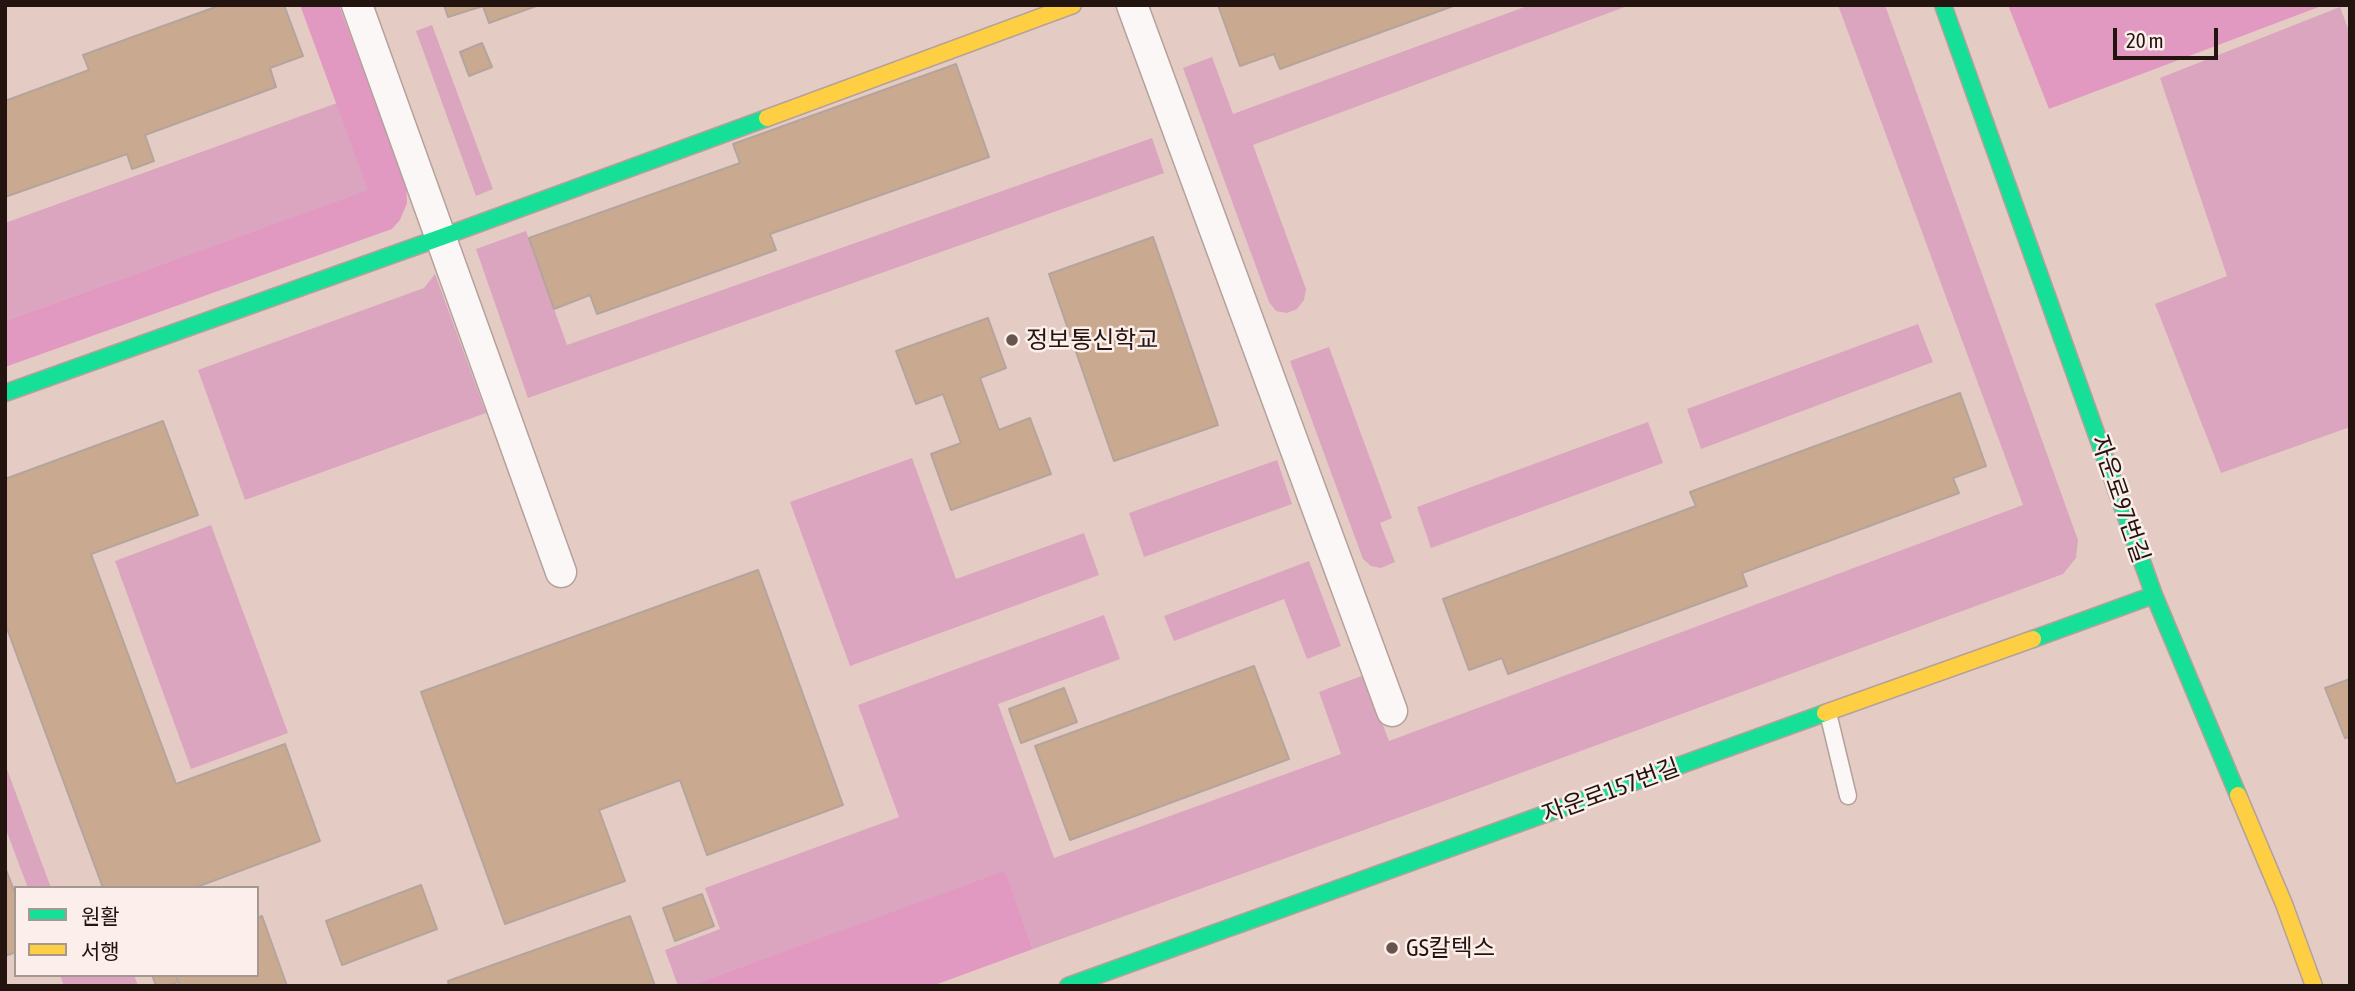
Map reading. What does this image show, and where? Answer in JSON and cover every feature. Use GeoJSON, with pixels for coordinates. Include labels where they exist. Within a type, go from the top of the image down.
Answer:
{"type":"FeatureCollection","features":[{"type":"Feature","properties":{"kind":"street"},"geometry":{"type":"LineString","coordinates":[[357,5],[561,572]]}},
{"type":"Feature","properties":{"kind":"street"},"geometry":{"type":"LineString","coordinates":[[5,393],[442,237],[1073,5]]}},
{"type":"Feature","properties":{"kind":"street"},"geometry":{"type":"LineString","coordinates":[[1132,5],[1392,711]]}},
{"type":"Feature","properties":{"kind":"street","name":"자운로97번길"},"geometry":{"type":"LineString","coordinates":[[1943,5],[2154,595],[2284,904],[2314,986]]}},
{"type":"Feature","properties":{"kind":"street","name":"자운로157번길"},"geometry":{"type":"LineString","coordinates":[[1068,986],[2154,595]]}},
{"type":"Feature","properties":{"kind":"lane"},"geometry":{"type":"LineString","coordinates":[[1828,713],[1848,796]]}},
{"type":"Feature","properties":{"kind":"shaded area"},"geometry":{"type":"Polygon","coordinates":[[[300,5],[339,5],[406,184],[407,203],[400,220],[392,229],[5,367],[5,321],[368,190],[300,5]]]}},
{"type":"Feature","properties":{"kind":"shaded area"},"geometry":{"type":"Polygon","coordinates":[[[1530,5],[1630,5],[1253,145],[1306,289],[1304,300],[1297,309],[1287,313],[1276,311],[1269,302],[1183,68],[1212,57],[1233,114],[1530,5]]]}},
{"type":"Feature","properties":{"kind":"shaded area"},"geometry":{"type":"Polygon","coordinates":[[[1838,5],[1885,5],[2078,540],[2076,558],[2063,574],[1033,949],[1005,872],[689,986],[678,986],[665,950],[720,929],[705,888],[899,817],[858,705],[1104,615],[1120,659],[998,704],[1054,858],[1341,754],[1319,692],[1364,675],[1389,741],[2023,505],[1838,5]]]}},
{"type":"Feature","properties":{"kind":"shaded area"},"geometry":{"type":"Polygon","coordinates":[[[2008,5],[2324,5],[2049,109],[2008,5]]]}},
{"type":"Feature","properties":{"kind":"shaded area"},"geometry":{"type":"Polygon","coordinates":[[[2340,7],[2350,34],[2350,427],[2221,473],[2155,304],[2227,276],[2160,78],[2340,7]]]}},
{"type":"Feature","properties":{"kind":"shaded area"},"geometry":{"type":"Polygon","coordinates":[[[432,25],[493,189],[476,196],[416,31],[432,25]]]}},
{"type":"Feature","properties":{"kind":"shaded area"},"geometry":{"type":"Polygon","coordinates":[[[337,103],[369,190],[5,321],[5,223],[337,103]]]}},
{"type":"Feature","properties":{"kind":"shaded area"},"geometry":{"type":"Polygon","coordinates":[[[1152,138],[1164,173],[528,398],[476,249],[526,231],[567,345],[1152,138]]]}},
{"type":"Feature","properties":{"kind":"shaded area"},"geometry":{"type":"Polygon","coordinates":[[[435,274],[486,413],[245,500],[198,370],[424,288],[435,274]]]}},
{"type":"Feature","properties":{"kind":"shaded area"},"geometry":{"type":"Polygon","coordinates":[[[1918,324],[1933,362],[1701,449],[1687,409],[1918,324]]]}},
{"type":"Feature","properties":{"kind":"shaded area"},"geometry":{"type":"Polygon","coordinates":[[[1329,347],[1392,518],[1380,523],[1395,562],[1381,568],[1371,566],[1363,559],[1290,361],[1329,347]]]}},
{"type":"Feature","properties":{"kind":"shaded area"},"geometry":{"type":"Polygon","coordinates":[[[1648,422],[1663,463],[1431,548],[1417,507],[1648,422]]]}},
{"type":"Feature","properties":{"kind":"shaded area"},"geometry":{"type":"Polygon","coordinates":[[[912,458],[956,579],[1084,533],[1099,575],[850,666],[790,502],[912,458]]]}},
{"type":"Feature","properties":{"kind":"shaded area"},"geometry":{"type":"Polygon","coordinates":[[[1277,460],[1292,504],[1144,557],[1129,513],[1277,460]]]}},
{"type":"Feature","properties":{"kind":"shaded area"},"geometry":{"type":"Polygon","coordinates":[[[211,525],[288,733],[191,769],[115,561],[211,525]]]}},
{"type":"Feature","properties":{"kind":"shaded area"},"geometry":{"type":"Polygon","coordinates":[[[1309,561],[1341,646],[1307,659],[1284,599],[1174,641],[1164,616],[1309,561]]]}},
{"type":"Feature","properties":{"kind":"shaded area"},"geometry":{"type":"Polygon","coordinates":[[[5,764],[50,886],[27,886],[5,827],[5,764]]]}},
{"type":"Feature","properties":{"kind":"shaded area"},"geometry":{"type":"Polygon","coordinates":[[[1005,871],[1033,949],[932,986],[689,986],[1005,871]]]}},
{"type":"Feature","properties":{"kind":"shaded area"},"geometry":{"type":"Polygon","coordinates":[[[61,977],[135,977],[138,986],[64,986],[61,977]]]}},
{"type":"Feature","properties":{"kind":"building"},"geometry":{"type":"Polygon","coordinates":[[[221,5],[284,5],[303,56],[270,68],[276,87],[145,135],[154,161],[132,169],[127,154],[5,197],[5,101],[89,70],[83,55],[221,5]]]}},
{"type":"Feature","properties":{"kind":"building"},"geometry":{"type":"Polygon","coordinates":[[[444,5],[539,5],[489,23],[483,6],[448,17],[444,5]]]}},
{"type":"Feature","properties":{"kind":"building"},"geometry":{"type":"Polygon","coordinates":[[[1218,5],[1456,5],[1280,69],[1274,54],[1240,66],[1218,5]]]}},
{"type":"Feature","properties":{"kind":"building"},"geometry":{"type":"Polygon","coordinates":[[[482,43],[492,67],[469,76],[460,52],[482,43]]]}},
{"type":"Feature","properties":{"kind":"building"},"geometry":{"type":"Polygon","coordinates":[[[956,64],[989,157],[770,234],[776,250],[597,314],[590,295],[554,309],[529,238],[740,163],[733,144],[956,64]]]}},
{"type":"Feature","properties":{"kind":"building"},"geometry":{"type":"Polygon","coordinates":[[[1153,237],[1218,425],[1114,461],[1049,274],[1153,237]]]}},
{"type":"Feature","properties":{"kind":"building"},"geometry":{"type":"Polygon","coordinates":[[[988,318],[1006,368],[980,378],[999,430],[1030,418],[1051,474],[951,510],[931,454],[961,443],[943,394],[916,404],[896,351],[988,318]]]}},
{"type":"Feature","properties":{"kind":"building"},"geometry":{"type":"Polygon","coordinates":[[[1960,393],[1986,466],[1953,478],[1959,493],[1742,573],[1747,586],[1508,674],[1502,658],[1469,670],[1443,599],[1696,506],[1690,492],[1960,393]]]}},
{"type":"Feature","properties":{"kind":"building"},"geometry":{"type":"Polygon","coordinates":[[[163,421],[198,515],[91,554],[176,784],[285,744],[320,841],[199,886],[102,886],[5,623],[5,479],[163,421]]]}},
{"type":"Feature","properties":{"kind":"building"},"geometry":{"type":"Polygon","coordinates":[[[758,570],[843,805],[707,855],[680,780],[599,810],[625,881],[505,924],[421,692],[758,570]]]}},
{"type":"Feature","properties":{"kind":"building"},"geometry":{"type":"Polygon","coordinates":[[[1254,666],[1289,759],[1070,840],[1035,746],[1254,666]]]}},
{"type":"Feature","properties":{"kind":"building"},"geometry":{"type":"Polygon","coordinates":[[[2350,679],[2350,737],[2345,738],[2325,688],[2350,679]]]}},
{"type":"Feature","properties":{"kind":"building"},"geometry":{"type":"Polygon","coordinates":[[[1064,688],[1077,722],[1021,743],[1009,709],[1064,688]]]}},
{"type":"Feature","properties":{"kind":"building"},"geometry":{"type":"Polygon","coordinates":[[[5,867],[14,891],[14,953],[5,956],[5,867]]]}},
{"type":"Feature","properties":{"kind":"building"},"geometry":{"type":"Polygon","coordinates":[[[421,885],[437,929],[342,965],[326,921],[421,885]]]}},
{"type":"Feature","properties":{"kind":"building"},"geometry":{"type":"Polygon","coordinates":[[[702,894],[714,926],[675,941],[663,908],[702,894]]]}},
{"type":"Feature","properties":{"kind":"building"},"geometry":{"type":"Polygon","coordinates":[[[262,916],[287,986],[180,986],[177,977],[259,977],[259,917],[262,916]]]}},
{"type":"Feature","properties":{"kind":"building"},"geometry":{"type":"Polygon","coordinates":[[[630,916],[655,986],[449,986],[448,981],[630,916]]]}},
{"type":"Feature","properties":{"kind":"building"},"geometry":{"type":"Polygon","coordinates":[[[153,977],[177,977],[178,982],[168,986],[156,986],[153,977]]]}},
{"type":"Feature","properties":{"kind":"traffic: fast"},"geometry":{"type":"LineString","coordinates":[[1943,5],[2154,595],[2238,795]]}},
{"type":"Feature","properties":{"kind":"traffic: fast"},"geometry":{"type":"LineString","coordinates":[[5,393],[767,118]]}},
{"type":"Feature","properties":{"kind":"traffic: fast"},"geometry":{"type":"LineString","coordinates":[[2033,639],[2154,595]]}},
{"type":"Feature","properties":{"kind":"traffic: fast"},"geometry":{"type":"LineString","coordinates":[[1068,986],[1825,713]]}},
{"type":"Feature","properties":{"kind":"traffic: slow"},"geometry":{"type":"LineString","coordinates":[[767,118],[1073,5]]}},
{"type":"Feature","properties":{"kind":"traffic: slow"},"geometry":{"type":"LineString","coordinates":[[1825,713],[2033,639]]}},
{"type":"Feature","properties":{"kind":"traffic: slow"},"geometry":{"type":"LineString","coordinates":[[2238,795],[2284,904],[2314,986]]}},
{"type":"Feature","properties":{"kind":"place","name":"정보통신학교"},"geometry":{"type":"Point","coordinates":[1012,340]}},
{"type":"Feature","properties":{"kind":"place","name":"GS칼텍스"},"geometry":{"type":"Point","coordinates":[1392,948]}}]}
